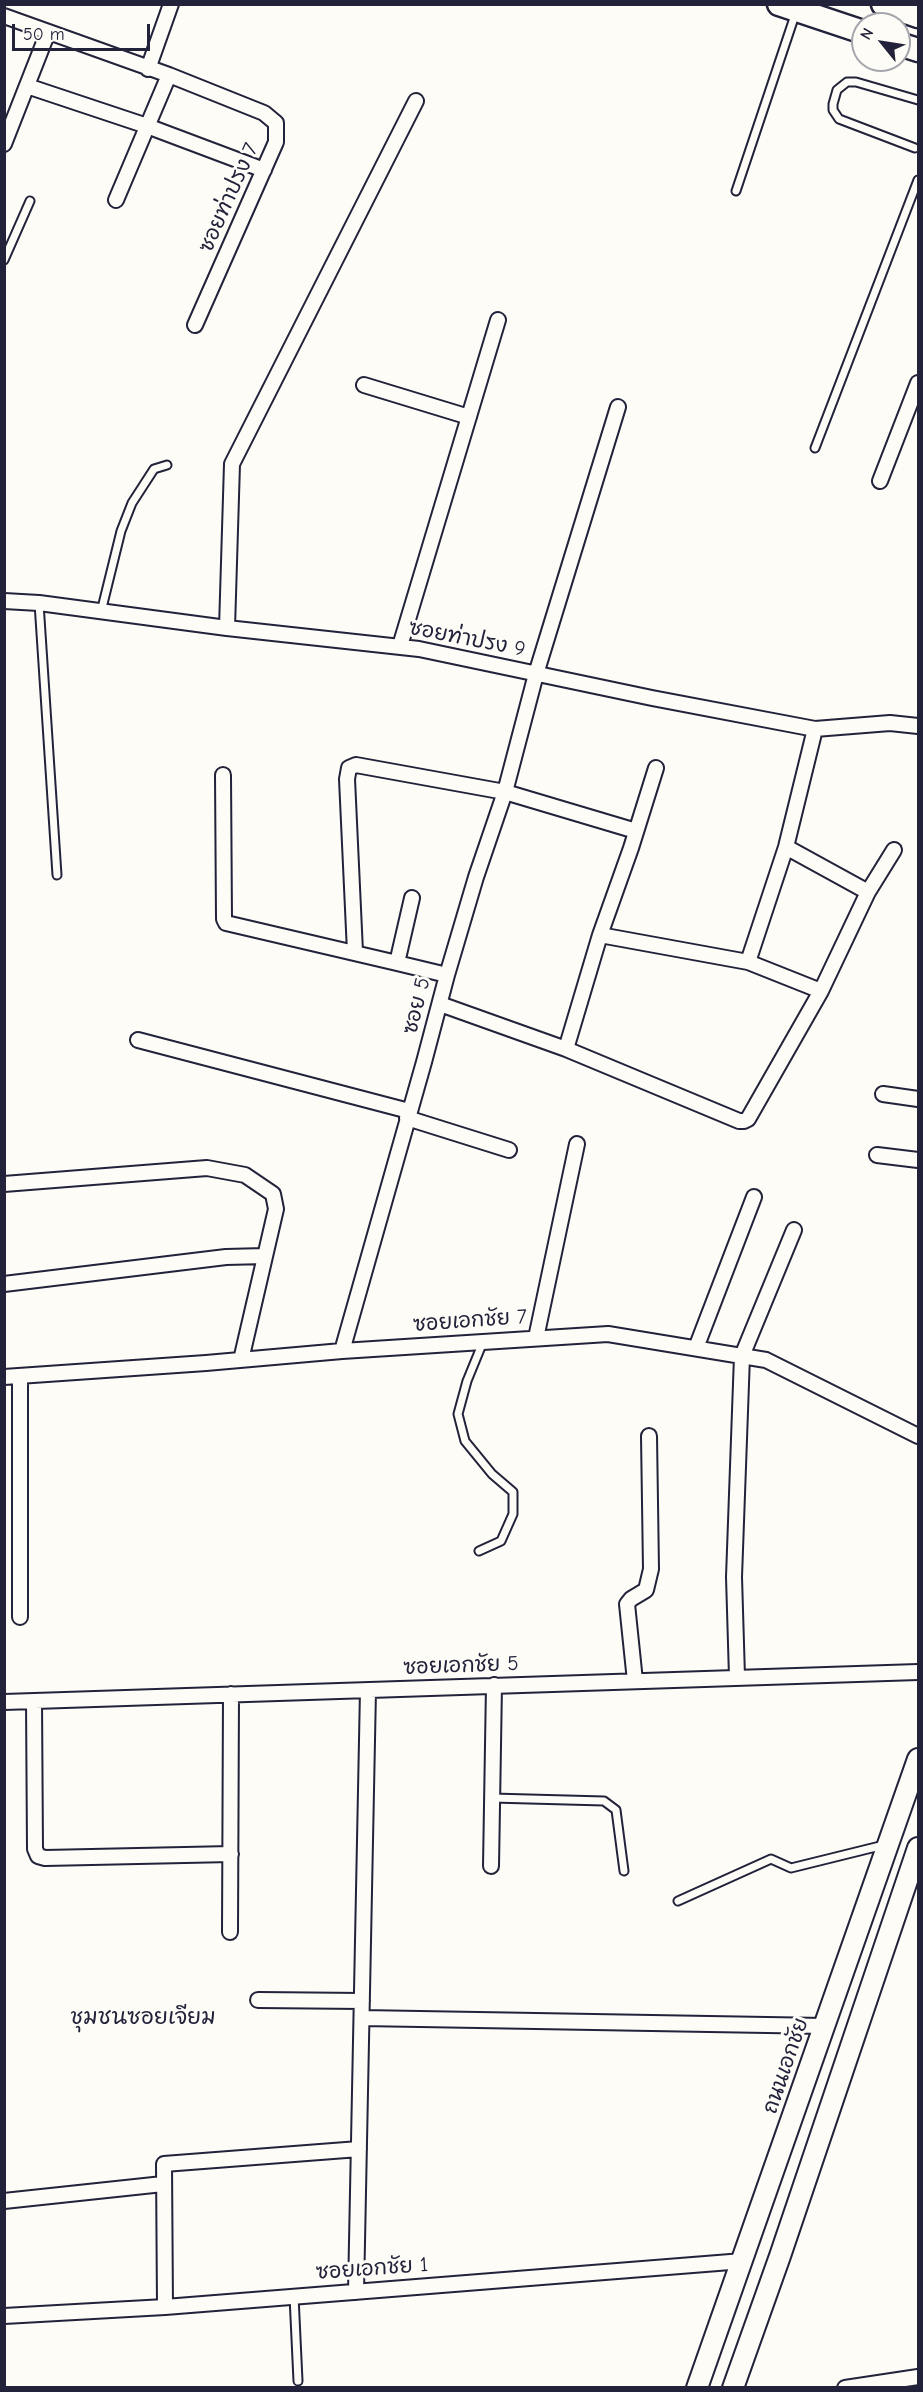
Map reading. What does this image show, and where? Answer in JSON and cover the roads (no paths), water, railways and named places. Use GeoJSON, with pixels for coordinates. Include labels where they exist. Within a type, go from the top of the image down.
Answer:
{"type":"FeatureCollection","features":[{"type":"Feature","properties":{"kind":"main road"},"geometry":{"type":"LineString","coordinates":[[884,4],[918,16]]}},
{"type":"Feature","properties":{"kind":"main road"},"geometry":{"type":"LineString","coordinates":[[788,7],[851,28]]}},
{"type":"Feature","properties":{"kind":"main road","name":"ถนนเอกชัย"},"geometry":{"type":"LineString","coordinates":[[698,2388],[918,1759]]}},
{"type":"Feature","properties":{"kind":"main road"},"geometry":{"type":"LineString","coordinates":[[733,2388],[918,1848]]}},
{"type":"Feature","properties":{"kind":"main road"},"geometry":{"type":"LineString","coordinates":[[825,2026],[856,2034]]}},
{"type":"Feature","properties":{"kind":"street"},"geometry":{"type":"LineString","coordinates":[[148,69],[171,4]]}},
{"type":"Feature","properties":{"kind":"street","name":"ซอยท่าปรง 7"},"geometry":{"type":"LineString","coordinates":[[4,16],[169,75],[264,113],[276,123],[276,141],[195,325]]}},
{"type":"Feature","properties":{"kind":"street"},"geometry":{"type":"LineString","coordinates":[[4,144],[48,32]]}},
{"type":"Feature","properties":{"kind":"street"},"geometry":{"type":"LineString","coordinates":[[116,200],[169,75]]}},
{"type":"Feature","properties":{"kind":"street"},"geometry":{"type":"LineString","coordinates":[[27,86],[147,126],[264,170]]}},
{"type":"Feature","properties":{"kind":"street"},"geometry":{"type":"LineString","coordinates":[[227,628],[232,464],[417,100]]}},
{"type":"Feature","properties":{"kind":"street"},"geometry":{"type":"LineString","coordinates":[[400,646],[498,320]]}},
{"type":"Feature","properties":{"kind":"street"},"geometry":{"type":"LineString","coordinates":[[880,481],[918,383]]}},
{"type":"Feature","properties":{"kind":"street"},"geometry":{"type":"LineString","coordinates":[[364,384],[469,417]]}},
{"type":"Feature","properties":{"kind":"street","name":"ซอย 5"},"geometry":{"type":"LineString","coordinates":[[342,1351],[447,975],[476,877],[505,792],[536,674],[618,407]]}},
{"type":"Feature","properties":{"kind":"street","name":"ซอยท่าปรง 9"},"geometry":{"type":"LineString","coordinates":[[4,601],[39,603],[227,628],[400,646],[815,729],[890,723],[918,726]]}},
{"type":"Feature","properties":{"kind":"street"},"geometry":{"type":"LineString","coordinates":[[748,962],[786,847],[815,729]]}},
{"type":"Feature","properties":{"kind":"street"},"geometry":{"type":"LineString","coordinates":[[355,952],[347,778],[349,768],[356,765],[505,792],[636,831]]}},
{"type":"Feature","properties":{"kind":"street"},"geometry":{"type":"LineString","coordinates":[[566,1050],[600,935],[656,768]]}},
{"type":"Feature","properties":{"kind":"street"},"geometry":{"type":"LineString","coordinates":[[223,775],[224,920],[226,923],[447,975]]}},
{"type":"Feature","properties":{"kind":"street"},"geometry":{"type":"LineString","coordinates":[[786,847],[868,892]]}},
{"type":"Feature","properties":{"kind":"street"},"geometry":{"type":"LineString","coordinates":[[440,1004],[566,1050],[729,1117],[744,1121],[748,1119],[821,991],[868,892],[894,850]]}},
{"type":"Feature","properties":{"kind":"street"},"geometry":{"type":"LineString","coordinates":[[397,963],[412,898]]}},
{"type":"Feature","properties":{"kind":"street"},"geometry":{"type":"LineString","coordinates":[[600,935],[748,962],[821,991]]}},
{"type":"Feature","properties":{"kind":"street"},"geometry":{"type":"LineString","coordinates":[[138,1040],[408,1114],[509,1150]]}},
{"type":"Feature","properties":{"kind":"street"},"geometry":{"type":"LineString","coordinates":[[883,1094],[918,1098]]}},
{"type":"Feature","properties":{"kind":"street"},"geometry":{"type":"LineString","coordinates":[[536,1338],[578,1144]]}},
{"type":"Feature","properties":{"kind":"street"},"geometry":{"type":"LineString","coordinates":[[877,1155],[918,1160]]}},
{"type":"Feature","properties":{"kind":"street"},"geometry":{"type":"LineString","coordinates":[[4,1184],[207,1168],[245,1175],[273,1194],[276,1209],[241,1360]]}},
{"type":"Feature","properties":{"kind":"street"},"geometry":{"type":"LineString","coordinates":[[696,1348],[754,1197]]}},
{"type":"Feature","properties":{"kind":"street"},"geometry":{"type":"LineString","coordinates":[[737,1677],[734,1577],[742,1356],[794,1230]]}},
{"type":"Feature","properties":{"kind":"street"},"geometry":{"type":"LineString","coordinates":[[4,1284],[226,1257],[266,1256]]}},
{"type":"Feature","properties":{"kind":"street","name":"ซอยเอกชัย 7"},"geometry":{"type":"LineString","coordinates":[[4,1377],[342,1351],[608,1334],[766,1360],[918,1436]]}},
{"type":"Feature","properties":{"kind":"street"},"geometry":{"type":"LineString","coordinates":[[20,1376],[20,1617]]}},
{"type":"Feature","properties":{"kind":"street"},"geometry":{"type":"LineString","coordinates":[[635,1681],[627,1604],[646,1590],[651,1569],[649,1436]]}},
{"type":"Feature","properties":{"kind":"street","name":"ซอยเอกชัย 5"},"geometry":{"type":"LineString","coordinates":[[4,1702],[918,1672]]}},
{"type":"Feature","properties":{"kind":"street"},"geometry":{"type":"LineString","coordinates":[[491,1866],[494,1685]]}},
{"type":"Feature","properties":{"kind":"street"},"geometry":{"type":"LineString","coordinates":[[357,2292],[368,1690]]}},
{"type":"Feature","properties":{"kind":"street"},"geometry":{"type":"LineString","coordinates":[[230,1932],[231,1694]]}},
{"type":"Feature","properties":{"kind":"street"},"geometry":{"type":"LineString","coordinates":[[34,1701],[35,1849],[38,1856],[45,1858],[231,1854]]}},
{"type":"Feature","properties":{"kind":"street"},"geometry":{"type":"LineString","coordinates":[[258,2000],[362,2001]]}},
{"type":"Feature","properties":{"kind":"street"},"geometry":{"type":"LineString","coordinates":[[362,2018],[825,2026]]}},
{"type":"Feature","properties":{"kind":"street"},"geometry":{"type":"LineString","coordinates":[[165,2307],[164,2164],[359,2149]]}},
{"type":"Feature","properties":{"kind":"street"},"geometry":{"type":"LineString","coordinates":[[4,2201],[163,2184]]}},
{"type":"Feature","properties":{"kind":"street","name":"ซอยเอกชัย 1"},"geometry":{"type":"LineString","coordinates":[[4,2316],[165,2307],[743,2261]]}},
{"type":"Feature","properties":{"kind":"street"},"geometry":{"type":"LineString","coordinates":[[845,2388],[918,2377]]}},
{"type":"Feature","properties":{"kind":"lane"},"geometry":{"type":"LineString","coordinates":[[736,191],[788,7]]}},
{"type":"Feature","properties":{"kind":"lane"},"geometry":{"type":"LineString","coordinates":[[915,148],[839,119],[833,110],[833,104],[837,90],[847,82],[855,82],[918,100]]}},
{"type":"Feature","properties":{"kind":"lane"},"geometry":{"type":"LineString","coordinates":[[815,448],[918,180]]}},
{"type":"Feature","properties":{"kind":"lane"},"geometry":{"type":"LineString","coordinates":[[4,260],[30,201]]}},
{"type":"Feature","properties":{"kind":"lane"},"geometry":{"type":"LineString","coordinates":[[101,612],[121,531],[132,503],[154,469],[167,465]]}},
{"type":"Feature","properties":{"kind":"lane"},"geometry":{"type":"LineString","coordinates":[[39,603],[57,875]]}},
{"type":"Feature","properties":{"kind":"lane"},"geometry":{"type":"LineString","coordinates":[[478,1551],[501,1541],[513,1514],[513,1491],[492,1473],[465,1441],[458,1414],[467,1381],[483,1342]]}},
{"type":"Feature","properties":{"kind":"lane"},"geometry":{"type":"LineString","coordinates":[[492,1798],[604,1801],[616,1810],[624,1871]]}},
{"type":"Feature","properties":{"kind":"lane"},"geometry":{"type":"LineString","coordinates":[[678,1901],[771,1859],[791,1868],[889,1844]]}},
{"type":"Feature","properties":{"kind":"lane"},"geometry":{"type":"LineString","coordinates":[[294,2296],[298,2381]]}},
{"type":"Feature","properties":{"kind":"district","name":"ชุมชนซอยเจียม"},"geometry":{"type":"Point","coordinates":[143,2018]}}]}
